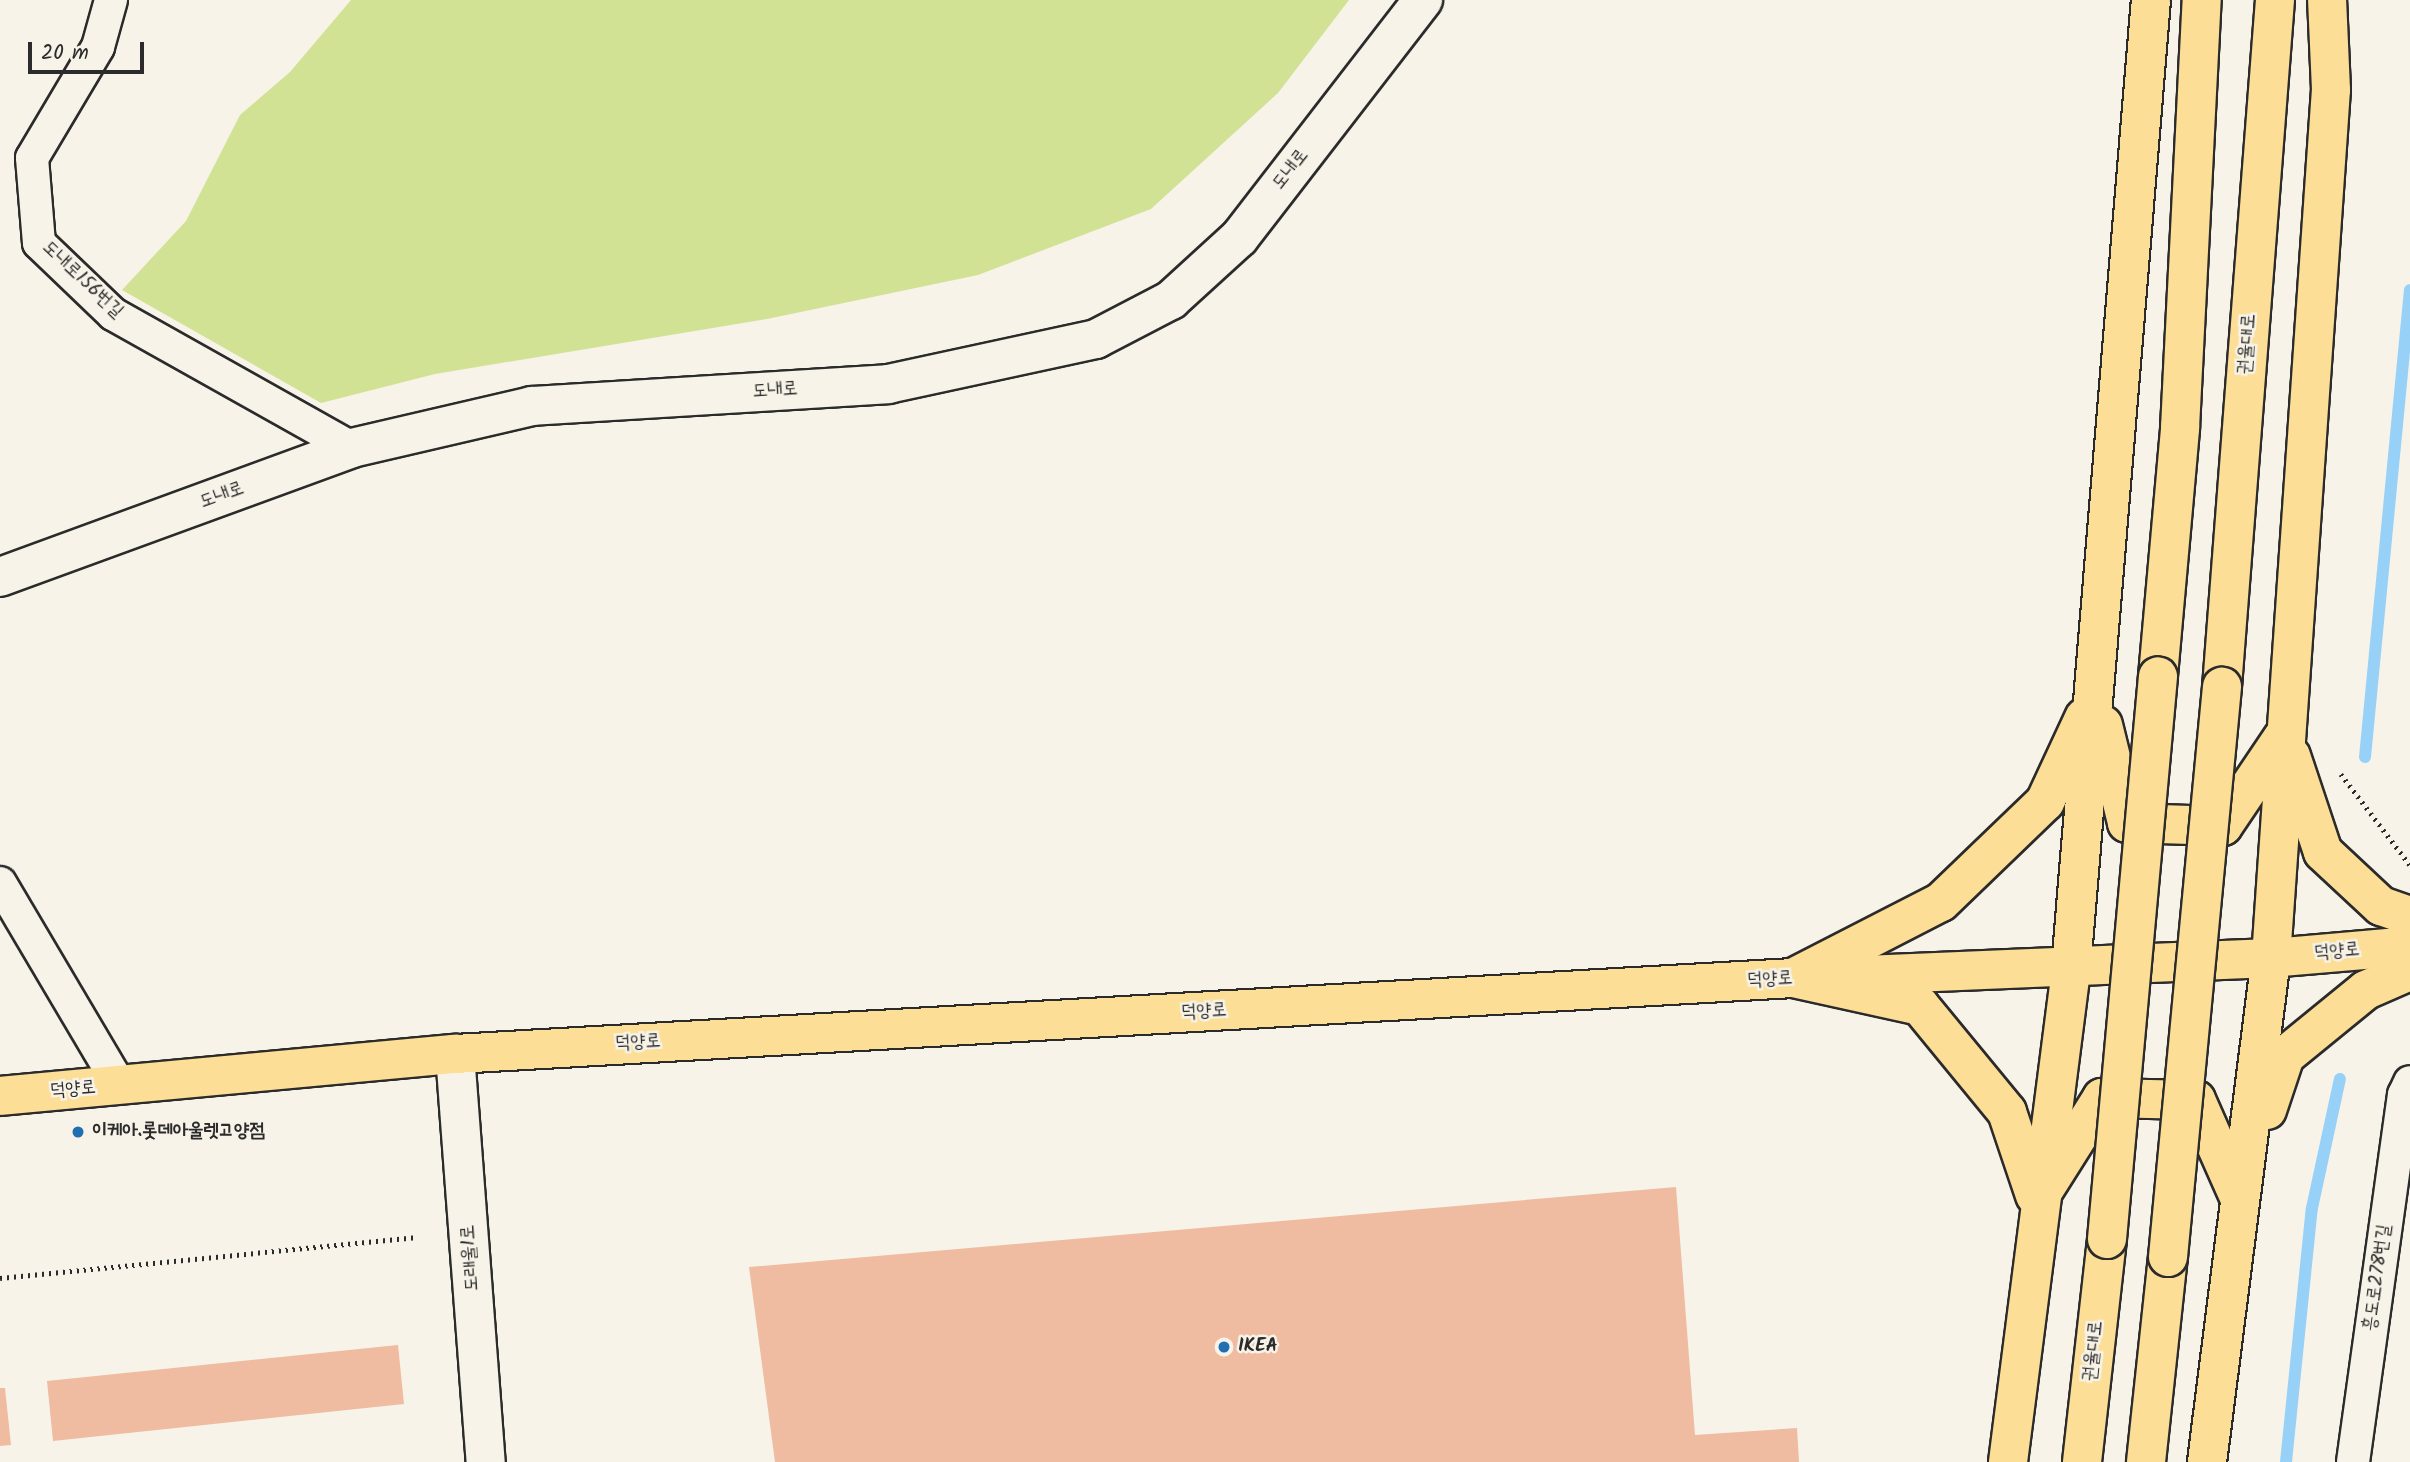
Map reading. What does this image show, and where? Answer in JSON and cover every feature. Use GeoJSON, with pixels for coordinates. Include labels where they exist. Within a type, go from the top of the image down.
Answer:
{"type":"FeatureCollection","features":[{"type":"Feature","properties":{"kind":"main road"},"geometry":{"type":"LineString","coordinates":[[2008,1462],[2037,1200],[2071,968],[2096,694],[2151,0]]}},
{"type":"Feature","properties":{"kind":"main road","name":"권율대로"},"geometry":{"type":"LineString","coordinates":[[2082,1462],[2106,1239],[2180,428],[2202,0]]}},
{"type":"Feature","properties":{"kind":"main road","name":"권율대로"},"geometry":{"type":"LineString","coordinates":[[2146,1462],[2168,1257],[2221,687],[2275,0]]}},
{"type":"Feature","properties":{"kind":"main road"},"geometry":{"type":"LineString","coordinates":[[2207,1462],[2238,1195],[2271,958],[2284,735],[2331,90],[2327,0]]}},
{"type":"Feature","properties":{"kind":"main road"},"geometry":{"type":"LineString","coordinates":[[2096,694],[2127,823],[2223,826],[2284,735]]}},
{"type":"Feature","properties":{"kind":"main road"},"geometry":{"type":"LineString","coordinates":[[1793,978],[1941,902],[2045,802],[2096,694]]}},
{"type":"Feature","properties":{"kind":"main road"},"geometry":{"type":"LineString","coordinates":[[2284,735],[2323,852],[2381,906],[2410,916]]}},
{"type":"Feature","properties":{"kind":"main road","name":"덕양로"},"geometry":{"type":"LineString","coordinates":[[0,1096],[455,1054],[1793,978],[2271,958],[2410,946]]}},
{"type":"Feature","properties":{"kind":"main road"},"geometry":{"type":"LineString","coordinates":[[2238,1195],[2286,1056],[2366,990],[2410,971]]}},
{"type":"Feature","properties":{"kind":"main road"},"geometry":{"type":"LineString","coordinates":[[1793,978],[1920,1006],[2007,1112],[2037,1200]]}},
{"type":"Feature","properties":{"kind":"main road"},"geometry":{"type":"LineString","coordinates":[[2037,1200],[2102,1098],[2196,1100],[2238,1195]]}},
{"type":"Feature","properties":{"kind":"street","name":"도내로156번길"},"geometry":{"type":"LineString","coordinates":[[111,0],[98,47],[32,158],[39,243],[113,314],[352,448]]}},
{"type":"Feature","properties":{"kind":"street","name":"도내로"},"geometry":{"type":"LineString","coordinates":[[0,577],[352,448],[532,406],[888,384],[1096,339],[1171,300],[1238,238],[1423,0]]}},
{"type":"Feature","properties":{"kind":"street"},"geometry":{"type":"LineString","coordinates":[[0,883],[120,1086]]}},
{"type":"Feature","properties":{"kind":"street","name":"도래울1로"},"geometry":{"type":"LineString","coordinates":[[455,1054],[486,1462]]}},
{"type":"Feature","properties":{"kind":"street","name":"흥도로278번길"},"geometry":{"type":"LineString","coordinates":[[2353,1462],[2408,1091]]}},
{"type":"Feature","properties":{"kind":"path"},"geometry":{"type":"LineString","coordinates":[[0,1278],[415,1237]]}},
{"type":"Feature","properties":{"kind":"green space"},"geometry":{"type":"Polygon","coordinates":[[[351,0],[1349,0],[1278,93],[1151,209],[978,275],[767,319],[435,374],[321,403],[122,290],[186,221],[240,115],[290,72],[351,0]]]}},
{"type":"Feature","properties":{"kind":"building","name":"IKEA"},"geometry":{"type":"Polygon","coordinates":[[[1676,1187],[1695,1435],[1797,1428],[1799,1462],[775,1462],[749,1267],[1676,1187]]]}},
{"type":"Feature","properties":{"kind":"building"},"geometry":{"type":"Polygon","coordinates":[[[398,1345],[404,1404],[53,1441],[47,1381],[398,1345]]]}},
{"type":"Feature","properties":{"kind":"building"},"geometry":{"type":"Polygon","coordinates":[[[0,1388],[5,1388],[11,1445],[0,1446],[0,1388]]]}},
{"type":"Feature","properties":{"kind":"waterway"},"geometry":{"type":"LineString","coordinates":[[2365,757],[2410,290]]}},
{"type":"Feature","properties":{"kind":"waterway"},"geometry":{"type":"LineString","coordinates":[[2286,1462],[2312,1208],[2340,1079]]}},
{"type":"Feature","properties":{"kind":"place","name":"이케아.롯데아울렛고양점"},"geometry":{"type":"Point","coordinates":[78,1132]}},
{"type":"Feature","properties":{"kind":"place","name":"IKEA"},"geometry":{"type":"Point","coordinates":[1224,1347]}}]}
